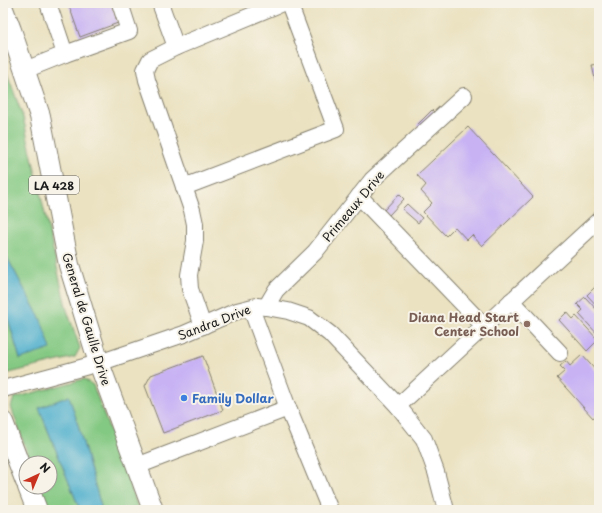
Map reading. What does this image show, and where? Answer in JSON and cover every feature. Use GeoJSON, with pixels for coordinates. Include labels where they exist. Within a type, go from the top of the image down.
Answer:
{"type":"FeatureCollection","features":[{"type":"Feature","properties":{"kind":"main road","name":"General de Gaulle Drive"},"geometry":{"type":"LineString","coordinates":[[3,9],[40,116],[69,265],[99,363],[153,510]]}},
{"type":"Feature","properties":{"kind":"main road"},"geometry":{"type":"LineString","coordinates":[[3,423],[18,461]]}},
{"type":"Feature","properties":{"kind":"main road"},"geometry":{"type":"LineString","coordinates":[[31,495],[37,510]]}},
{"type":"Feature","properties":{"kind":"street"},"geometry":{"type":"LineString","coordinates":[[48,3],[65,54]]}},
{"type":"Feature","properties":{"kind":"street"},"geometry":{"type":"LineString","coordinates":[[25,70],[129,31],[120,3]]}},
{"type":"Feature","properties":{"kind":"street"},"geometry":{"type":"LineString","coordinates":[[160,3],[176,47]]}},
{"type":"Feature","properties":{"kind":"street"},"geometry":{"type":"LineString","coordinates":[[203,326],[190,289],[189,275],[195,241],[195,224],[192,210],[147,80],[145,70],[150,60],[176,47],[282,3]]}},
{"type":"Feature","properties":{"kind":"street"},"geometry":{"type":"LineString","coordinates":[[184,187],[336,129],[289,3]]}},
{"type":"Feature","properties":{"kind":"street","name":"Primeaux Drive"},"geometry":{"type":"LineString","coordinates":[[258,307],[316,252],[372,180],[464,96]]}},
{"type":"Feature","properties":{"kind":"street"},"geometry":{"type":"LineString","coordinates":[[359,196],[484,326]]}},
{"type":"Feature","properties":{"kind":"street"},"geometry":{"type":"LineString","coordinates":[[398,406],[599,220]]}},
{"type":"Feature","properties":{"kind":"street"},"geometry":{"type":"LineString","coordinates":[[511,301],[560,353]]}},
{"type":"Feature","properties":{"kind":"street"},"geometry":{"type":"LineString","coordinates":[[258,307],[288,408],[330,510]]}},
{"type":"Feature","properties":{"kind":"street","name":"Sandra Drive"},"geometry":{"type":"LineString","coordinates":[[3,389],[99,363],[184,334],[237,311],[258,307],[288,311],[309,318],[330,334],[398,406],[424,439],[436,472],[446,510]]}},
{"type":"Feature","properties":{"kind":"street"},"geometry":{"type":"LineString","coordinates":[[137,466],[288,408]]}},
{"type":"Feature","properties":{"kind":"green space"},"geometry":{"type":"Polygon","coordinates":[[[3,62],[23,117],[66,307],[80,348],[75,357],[5,374],[3,373],[3,302],[20,359],[41,320],[3,250],[3,62]]]}},
{"type":"Feature","properties":{"kind":"green space"},"geometry":{"type":"Polygon","coordinates":[[[84,379],[93,385],[139,510],[102,510],[69,396],[39,408],[58,455],[28,455],[11,407],[14,398],[84,379]]]}},
{"type":"Feature","properties":{"kind":"green space"},"geometry":{"type":"Polygon","coordinates":[[[58,455],[80,510],[48,510],[43,495],[58,495],[58,455]]]}},
{"type":"Feature","properties":{"kind":"water"},"geometry":{"type":"Polygon","coordinates":[[[3,250],[41,320],[51,349],[20,359],[3,302],[3,250]]]}},
{"type":"Feature","properties":{"kind":"water"},"geometry":{"type":"Polygon","coordinates":[[[69,396],[102,510],[80,510],[39,408],[69,396]]]}},
{"type":"Feature","properties":{"kind":"building"},"geometry":{"type":"Polygon","coordinates":[[[68,3],[111,3],[118,23],[80,37],[68,3]]]}},
{"type":"Feature","properties":{"kind":"building"},"geometry":{"type":"Polygon","coordinates":[[[599,64],[599,89],[597,89],[592,65],[599,64]]]}},
{"type":"Feature","properties":{"kind":"building"},"geometry":{"type":"Polygon","coordinates":[[[432,110],[437,115],[421,130],[417,125],[432,110]]]}},
{"type":"Feature","properties":{"kind":"building"},"geometry":{"type":"Polygon","coordinates":[[[468,127],[533,197],[482,246],[472,235],[467,240],[455,227],[446,236],[423,212],[432,203],[421,191],[426,185],[417,175],[468,127]]]}},
{"type":"Feature","properties":{"kind":"building"},"geometry":{"type":"Polygon","coordinates":[[[399,194],[404,199],[389,215],[384,210],[399,194]]]}},
{"type":"Feature","properties":{"kind":"building"},"geometry":{"type":"Polygon","coordinates":[[[407,204],[422,218],[418,223],[402,209],[407,204]]]}},
{"type":"Feature","properties":{"kind":"building"},"geometry":{"type":"Polygon","coordinates":[[[595,287],[599,292],[599,308],[587,295],[595,287]]]}},
{"type":"Feature","properties":{"kind":"building"},"geometry":{"type":"Polygon","coordinates":[[[585,297],[599,312],[599,336],[579,314],[583,310],[577,304],[585,297]]]}},
{"type":"Feature","properties":{"kind":"building"},"geometry":{"type":"Polygon","coordinates":[[[567,312],[573,319],[576,316],[598,340],[587,351],[559,320],[567,312]]]}},
{"type":"Feature","properties":{"kind":"building"},"geometry":{"type":"Polygon","coordinates":[[[582,355],[599,374],[599,412],[593,418],[557,378],[565,371],[560,366],[566,361],[570,366],[582,355]]]}},
{"type":"Feature","properties":{"kind":"building","name":"Family Dollar"},"geometry":{"type":"Polygon","coordinates":[[[203,356],[223,410],[163,433],[145,386],[151,375],[203,356]]]}},
{"type":"Feature","properties":{"kind":"place","name":"Diana Head Start Center School"},"geometry":{"type":"Point","coordinates":[527,324]}},
{"type":"Feature","properties":{"kind":"place","name":"Family Dollar"},"geometry":{"type":"Point","coordinates":[184,398]}}]}
